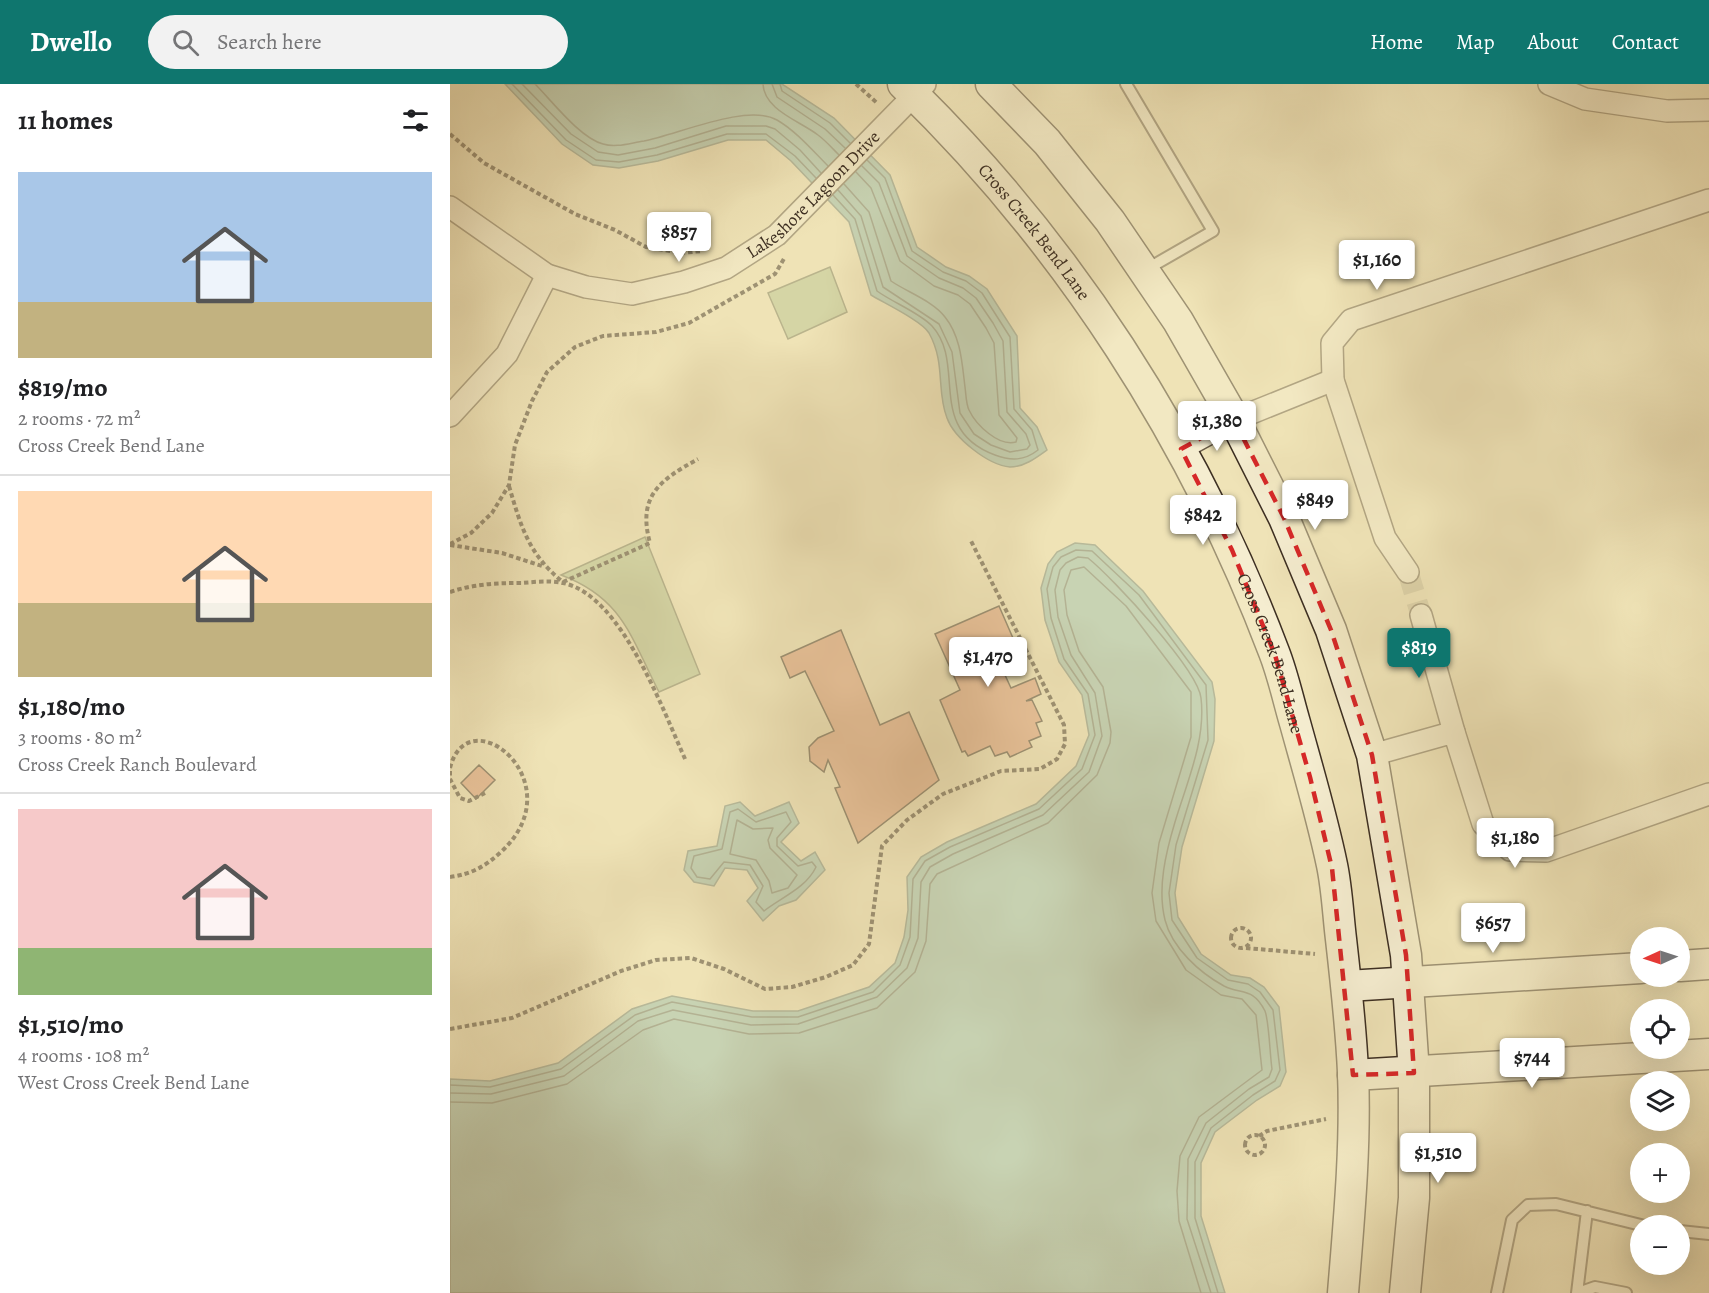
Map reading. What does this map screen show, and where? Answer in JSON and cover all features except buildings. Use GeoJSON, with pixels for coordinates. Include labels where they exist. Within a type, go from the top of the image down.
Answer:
{"type":"FeatureCollection","features":[{"type":"Feature","properties":{"kind":"main road"},"geometry":{"type":"LineString","coordinates":[[991,84],[1047,142],[1110,221],[1178,321],[1234,420],[1284,518],[1331,630],[1372,754],[1393,865],[1410,983],[1414,1073],[1414,1198],[1405,1293]]}},
{"type":"Feature","properties":{"kind":"main road","name":"Cross Creek Bend Lane"},"geometry":{"type":"LineString","coordinates":[[904,101],[1004,188],[1067,269],[1124,352],[1181,449],[1232,550],[1275,655],[1310,777],[1332,868],[1347,986],[1353,1075],[1350,1205],[1343,1293]]}},
{"type":"Feature","properties":{"kind":"main road"},"geometry":{"type":"LineString","coordinates":[[1690,965],[1709,964]]}},
{"type":"Feature","properties":{"kind":"main road"},"geometry":{"type":"LineString","coordinates":[[1347,986],[1630,969]]}},
{"type":"Feature","properties":{"kind":"main road"},"geometry":{"type":"LineString","coordinates":[[1353,1075],[1709,1054]]}},
{"type":"Feature","properties":{"kind":"street"},"geometry":{"type":"LineString","coordinates":[[1550,84],[1585,99],[1667,111],[1709,110]]}},
{"type":"Feature","properties":{"kind":"street","name":"Lakeshore Lagoon Drive"},"geometry":{"type":"LineString","coordinates":[[450,207],[547,275],[586,287],[632,294],[684,282],[726,268],[777,235],[904,101]]}},
{"type":"Feature","properties":{"kind":"street"},"geometry":{"type":"LineString","coordinates":[[1408,572],[1385,538],[1333,380],[1332,343],[1351,320],[1709,200]]}},
{"type":"Feature","properties":{"kind":"street"},"geometry":{"type":"LineString","coordinates":[[450,416],[507,354],[547,275]]}},
{"type":"Feature","properties":{"kind":"street"},"geometry":{"type":"LineString","coordinates":[[1181,449],[1234,420],[1333,380]]}},
{"type":"Feature","properties":{"kind":"street"},"geometry":{"type":"LineString","coordinates":[[1421,615],[1482,824],[1510,850],[1546,851],[1709,794]]}},
{"type":"Feature","properties":{"kind":"street"},"geometry":{"type":"LineString","coordinates":[[1372,754],[1454,732]]}},
{"type":"Feature","properties":{"kind":"lane"},"geometry":{"type":"LineString","coordinates":[[1126,84],[1213,231],[1144,270]]}},
{"type":"Feature","properties":{"kind":"lane"},"geometry":{"type":"LineString","coordinates":[[1497,1293],[1512,1220],[1528,1205],[1556,1203],[1630,1222]]}},
{"type":"Feature","properties":{"kind":"lane"},"geometry":{"type":"LineString","coordinates":[[1587,1211],[1577,1293],[1595,1287],[1626,1293]]}},
{"type":"Feature","properties":{"kind":"lane"},"geometry":{"type":"LineString","coordinates":[[1690,1232],[1709,1234]]}},
{"type":"Feature","properties":{"kind":"path"},"geometry":{"type":"LineString","coordinates":[[856,84],[904,101]]}},
{"type":"Feature","properties":{"kind":"path"},"geometry":{"type":"LineString","coordinates":[[450,134],[484,163],[534,192],[646,247],[681,253],[709,250]]}},
{"type":"Feature","properties":{"kind":"path"},"geometry":{"type":"LineString","coordinates":[[450,545],[471,533],[492,513],[509,485],[515,446],[532,401],[547,372],[575,347],[603,336],[656,332],[688,323],[775,274],[785,257]]}},
{"type":"Feature","properties":{"kind":"path"},"geometry":{"type":"LineString","coordinates":[[450,592],[471,585],[563,582],[650,543],[645,526],[648,502],[665,477],[698,459]]}},
{"type":"Feature","properties":{"kind":"path"},"geometry":{"type":"LineString","coordinates":[[509,485],[524,534],[543,567]]}},
{"type":"Feature","properties":{"kind":"path"},"geometry":{"type":"LineString","coordinates":[[450,1029],[512,1018],[621,971],[656,960],[691,958],[724,969],[765,989],[792,987],[826,977],[853,965],[869,944],[882,846],[907,820],[943,794],[1001,771],[1040,769],[1057,759],[1065,744],[1064,725],[970,539]]}},
{"type":"Feature","properties":{"kind":"path"},"geometry":{"type":"LineString","coordinates":[[450,545],[502,553],[543,567],[563,582],[586,592],[602,604],[621,629],[658,698],[686,761]]}},
{"type":"Feature","properties":{"kind":"path"},"geometry":{"type":"LineString","coordinates":[[450,877],[478,870],[511,842],[524,817],[527,798],[522,771],[506,751],[488,742],[469,743],[453,757],[450,779],[460,798],[469,801],[485,793]]}},
{"type":"Feature","properties":{"kind":"path"},"geometry":{"type":"LineString","coordinates":[[1246,948],[1252,941],[1250,933],[1244,928],[1235,929],[1231,936],[1232,944],[1238,949],[1316,954]]}},
{"type":"Feature","properties":{"kind":"path"},"geometry":{"type":"LineString","coordinates":[[1315,943],[1317,965]]}},
{"type":"Feature","properties":{"kind":"path"},"geometry":{"type":"LineString","coordinates":[[1326,1113],[1326,1130]]}},
{"type":"Feature","properties":{"kind":"path"},"geometry":{"type":"LineString","coordinates":[[1259,1136],[1264,1142],[1264,1150],[1258,1155],[1250,1155],[1245,1148],[1245,1141],[1251,1135],[1259,1136],[1267,1131],[1326,1119]]}},
{"type":"Feature","properties":{"kind":"highlighted area"},"geometry":{"type":"Polygon","coordinates":[[[1234,420],[1284,518],[1331,630],[1372,755],[1406,955],[1414,1073],[1353,1075],[1332,868],[1310,777],[1275,655],[1232,550],[1181,449],[1234,420]]]}},
{"type":"Feature","properties":{"kind":"green space"},"geometry":{"type":"Polygon","coordinates":[[[830,267],[847,312],[788,339],[768,293],[830,267]]]}},
{"type":"Feature","properties":{"kind":"green space"},"geometry":{"type":"Polygon","coordinates":[[[645,537],[700,674],[659,692],[632,637],[612,608],[599,595],[582,584],[561,575],[645,537]]]}},
{"type":"Feature","properties":{"kind":"water"},"geometry":{"type":"Polygon","coordinates":[[[505,84],[782,84],[834,118],[890,175],[917,247],[946,267],[969,276],[987,289],[1017,336],[1020,408],[1037,427],[1047,450],[1025,464],[1010,467],[982,456],[964,442],[947,418],[937,355],[929,333],[911,318],[871,295],[849,222],[791,161],[766,140],[728,140],[658,161],[619,168],[593,165],[562,144],[505,84]]]}},
{"type":"Feature","properties":{"kind":"water"},"geometry":{"type":"Polygon","coordinates":[[[1075,543],[1095,545],[1143,591],[1212,682],[1215,699],[1214,741],[1182,847],[1175,893],[1178,917],[1201,954],[1231,975],[1250,978],[1264,987],[1279,1007],[1286,1072],[1280,1086],[1257,1100],[1215,1132],[1201,1163],[1201,1216],[1225,1293],[450,1293],[450,1079],[490,1081],[558,1063],[632,1009],[672,996],[753,1011],[798,1011],[869,987],[895,963],[904,937],[908,910],[907,877],[921,857],[947,842],[1036,804],[1076,766],[1089,735],[1082,695],[1059,662],[1045,620],[1041,588],[1048,564],[1057,552],[1075,543]]]}},
{"type":"Feature","properties":{"kind":"water"},"geometry":{"type":"Polygon","coordinates":[[[740,802],[755,816],[789,802],[799,823],[781,842],[801,861],[815,852],[825,870],[796,900],[779,906],[763,921],[747,901],[758,888],[747,870],[725,868],[714,886],[694,882],[684,870],[688,851],[717,846],[725,806],[740,802]]]}},
{"type":"Feature","properties":{"kind":"tunnel"},"geometry":{"type":"LineString","coordinates":[[1408,572],[1421,615]]}}]}
